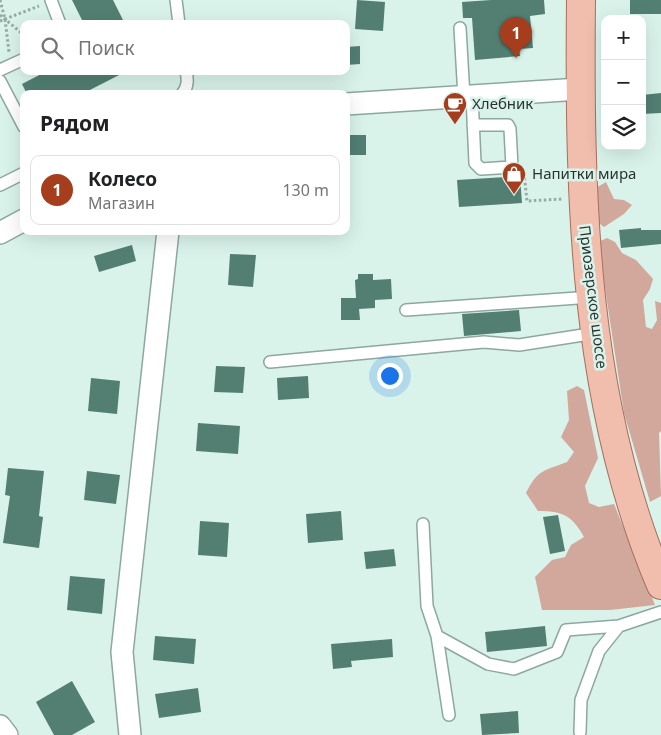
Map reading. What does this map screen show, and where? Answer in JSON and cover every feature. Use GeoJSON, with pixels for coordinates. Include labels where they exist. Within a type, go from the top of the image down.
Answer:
{"type":"FeatureCollection","features":[{"type":"Feature","properties":{"kind":"main road","name":"Приозерское шоссе"},"geometry":{"type":"LineString","coordinates":[[581,0],[582,198],[596,333],[616,451],[636,522],[661,585]]}},
{"type":"Feature","properties":{"kind":"street"},"geometry":{"type":"LineString","coordinates":[[350,104],[580,89]]}},
{"type":"Feature","properties":{"kind":"street"},"geometry":{"type":"LineString","coordinates":[[0,233],[20,222]]}},
{"type":"Feature","properties":{"kind":"street"},"geometry":{"type":"LineString","coordinates":[[130,735],[122,652],[168,235]]}},
{"type":"Feature","properties":{"kind":"lane"},"geometry":{"type":"LineString","coordinates":[[176,0],[178,20]]}},
{"type":"Feature","properties":{"kind":"lane"},"geometry":{"type":"LineString","coordinates":[[50,1],[58,20]]}},
{"type":"Feature","properties":{"kind":"lane"},"geometry":{"type":"LineString","coordinates":[[460,28],[473,125],[475,163],[477,167],[512,167],[510,129],[508,125],[473,125]]}},
{"type":"Feature","properties":{"kind":"lane"},"geometry":{"type":"LineString","coordinates":[[5,68],[20,61]]}},
{"type":"Feature","properties":{"kind":"lane"},"geometry":{"type":"LineString","coordinates":[[185,90],[188,81],[187,75]]}},
{"type":"Feature","properties":{"kind":"lane"},"geometry":{"type":"LineString","coordinates":[[0,81],[20,119]]}},
{"type":"Feature","properties":{"kind":"lane"},"geometry":{"type":"LineString","coordinates":[[0,185],[20,175]]}},
{"type":"Feature","properties":{"kind":"lane"},"geometry":{"type":"LineString","coordinates":[[406,310],[592,297]]}},
{"type":"Feature","properties":{"kind":"lane"},"geometry":{"type":"LineString","coordinates":[[270,362],[484,342],[519,346],[596,333]]}},
{"type":"Feature","properties":{"kind":"lane"},"geometry":{"type":"LineString","coordinates":[[423,524],[427,606],[437,636],[449,715]]}},
{"type":"Feature","properties":{"kind":"lane"},"geometry":{"type":"LineString","coordinates":[[437,636],[488,664],[514,669],[557,652],[566,630],[619,626],[661,612]]}},
{"type":"Feature","properties":{"kind":"lane"},"geometry":{"type":"LineString","coordinates":[[580,732],[581,700],[600,651],[619,626]]}},
{"type":"Feature","properties":{"kind":"path"},"geometry":{"type":"LineString","coordinates":[[0,0],[5,19],[5,68]]}},
{"type":"Feature","properties":{"kind":"path"},"geometry":{"type":"LineString","coordinates":[[0,21],[50,1]]}},
{"type":"Feature","properties":{"kind":"path"},"geometry":{"type":"LineString","coordinates":[[0,15],[20,32]]}},
{"type":"Feature","properties":{"kind":"path"},"geometry":{"type":"LineString","coordinates":[[512,167],[525,174],[527,201],[582,198]]}},
{"type":"Feature","properties":{"kind":"shaded area"},"geometry":{"type":"Polygon","coordinates":[[[606,182],[614,199],[624,200],[632,205],[624,214],[604,227],[595,220],[594,189],[606,182]]]}},
{"type":"Feature","properties":{"kind":"shaded area"},"geometry":{"type":"Polygon","coordinates":[[[607,238],[615,242],[622,253],[636,260],[653,279],[650,289],[643,300],[646,327],[652,329],[657,320],[655,301],[661,303],[661,431],[659,433],[661,496],[650,502],[624,413],[598,242],[607,238]]]}},
{"type":"Feature","properties":{"kind":"shaded area"},"geometry":{"type":"Polygon","coordinates":[[[577,386],[584,390],[598,458],[585,486],[589,503],[599,507],[614,504],[655,605],[610,610],[542,610],[535,577],[552,560],[565,557],[571,545],[584,537],[575,524],[566,516],[560,513],[538,511],[526,493],[538,475],[547,469],[567,462],[574,452],[561,437],[569,420],[567,391],[577,386]]]}},
{"type":"Feature","properties":{"kind":"building"},"geometry":{"type":"Polygon","coordinates":[[[72,0],[113,0],[123,20],[82,20],[72,0]]]}},
{"type":"Feature","properties":{"kind":"building"},"geometry":{"type":"Polygon","coordinates":[[[357,0],[385,2],[383,31],[355,29],[357,0]]]}},
{"type":"Feature","properties":{"kind":"building"},"geometry":{"type":"Polygon","coordinates":[[[544,0],[545,14],[530,16],[533,48],[519,49],[520,56],[475,60],[472,18],[463,18],[462,2],[544,0]]]}},
{"type":"Feature","properties":{"kind":"building"},"geometry":{"type":"Polygon","coordinates":[[[630,0],[661,0],[661,14],[630,14],[630,0]]]}},
{"type":"Feature","properties":{"kind":"building"},"geometry":{"type":"Polygon","coordinates":[[[360,46],[360,64],[350,65],[350,47],[360,46]]]}},
{"type":"Feature","properties":{"kind":"building"},"geometry":{"type":"Polygon","coordinates":[[[39,75],[119,75],[90,90],[25,90],[22,84],[39,75]]]}},
{"type":"Feature","properties":{"kind":"building"},"geometry":{"type":"Polygon","coordinates":[[[661,93],[661,113],[646,114],[646,95],[661,93]]]}},
{"type":"Feature","properties":{"kind":"building"},"geometry":{"type":"Polygon","coordinates":[[[350,135],[366,135],[366,155],[350,155],[350,135]]]}},
{"type":"Feature","properties":{"kind":"building"},"geometry":{"type":"Polygon","coordinates":[[[520,176],[522,203],[459,207],[457,180],[520,176]]]}},
{"type":"Feature","properties":{"kind":"building"},"geometry":{"type":"Polygon","coordinates":[[[641,228],[641,230],[661,230],[661,244],[621,248],[619,230],[641,228]]]}},
{"type":"Feature","properties":{"kind":"building"},"geometry":{"type":"Polygon","coordinates":[[[132,245],[136,261],[99,272],[94,256],[132,245]]]}},
{"type":"Feature","properties":{"kind":"building"},"geometry":{"type":"Polygon","coordinates":[[[230,254],[256,255],[253,287],[228,285],[230,254]]]}},
{"type":"Feature","properties":{"kind":"building"},"geometry":{"type":"Polygon","coordinates":[[[358,274],[373,274],[373,280],[391,279],[392,299],[375,300],[375,308],[359,309],[360,320],[341,320],[341,298],[356,298],[355,280],[358,279],[358,274]]]}},
{"type":"Feature","properties":{"kind":"building"},"geometry":{"type":"Polygon","coordinates":[[[519,310],[521,331],[464,336],[462,314],[519,310]]]}},
{"type":"Feature","properties":{"kind":"building"},"geometry":{"type":"Polygon","coordinates":[[[216,366],[245,367],[243,393],[214,392],[216,366]]]}},
{"type":"Feature","properties":{"kind":"building"},"geometry":{"type":"Polygon","coordinates":[[[308,376],[309,398],[278,400],[277,378],[308,376]]]}},
{"type":"Feature","properties":{"kind":"building"},"geometry":{"type":"Polygon","coordinates":[[[91,378],[120,381],[117,414],[88,411],[91,378]]]}},
{"type":"Feature","properties":{"kind":"building"},"geometry":{"type":"Polygon","coordinates":[[[198,423],[240,426],[238,454],[196,451],[198,423]]]}},
{"type":"Feature","properties":{"kind":"building"},"geometry":{"type":"Polygon","coordinates":[[[8,468],[44,471],[39,516],[43,517],[39,548],[3,543],[10,496],[5,495],[8,468]]]}},
{"type":"Feature","properties":{"kind":"building"},"geometry":{"type":"Polygon","coordinates":[[[87,471],[120,475],[116,504],[84,500],[87,471]]]}},
{"type":"Feature","properties":{"kind":"building"},"geometry":{"type":"Polygon","coordinates":[[[341,511],[343,540],[308,543],[306,514],[341,511]]]}},
{"type":"Feature","properties":{"kind":"building"},"geometry":{"type":"Polygon","coordinates":[[[558,515],[565,551],[550,554],[543,517],[558,515]]]}},
{"type":"Feature","properties":{"kind":"building"},"geometry":{"type":"Polygon","coordinates":[[[200,521],[229,523],[227,557],[198,555],[200,521]]]}},
{"type":"Feature","properties":{"kind":"building"},"geometry":{"type":"Polygon","coordinates":[[[394,549],[396,566],[366,569],[364,552],[394,549]]]}},
{"type":"Feature","properties":{"kind":"building"},"geometry":{"type":"Polygon","coordinates":[[[70,576],[105,579],[102,614],[67,610],[70,576]]]}},
{"type":"Feature","properties":{"kind":"building"},"geometry":{"type":"Polygon","coordinates":[[[545,626],[547,646],[487,652],[485,632],[545,626]]]}},
{"type":"Feature","properties":{"kind":"building"},"geometry":{"type":"Polygon","coordinates":[[[155,636],[196,639],[194,664],[153,660],[155,636]]]}},
{"type":"Feature","properties":{"kind":"building"},"geometry":{"type":"Polygon","coordinates":[[[392,639],[393,657],[351,661],[352,667],[333,669],[331,644],[392,639]]]}},
{"type":"Feature","properties":{"kind":"building"},"geometry":{"type":"Polygon","coordinates":[[[72,681],[95,722],[72,735],[54,735],[36,702],[72,681]]]}},
{"type":"Feature","properties":{"kind":"building"},"geometry":{"type":"Polygon","coordinates":[[[198,688],[201,712],[159,718],[155,694],[198,688]]]}},
{"type":"Feature","properties":{"kind":"building"},"geometry":{"type":"Polygon","coordinates":[[[518,711],[519,733],[482,735],[480,714],[518,711]]]}},
{"type":"Feature","properties":{"kind":"place","name":"Колесо"},"geometry":{"type":"Point","coordinates":[516,58]}},
{"type":"Feature","properties":{"kind":"place","name":"Хлебник"},"geometry":{"type":"Point","coordinates":[455,125]}},
{"type":"Feature","properties":{"kind":"place","name":"Напитки мира"},"geometry":{"type":"Point","coordinates":[514,195]}}]}
